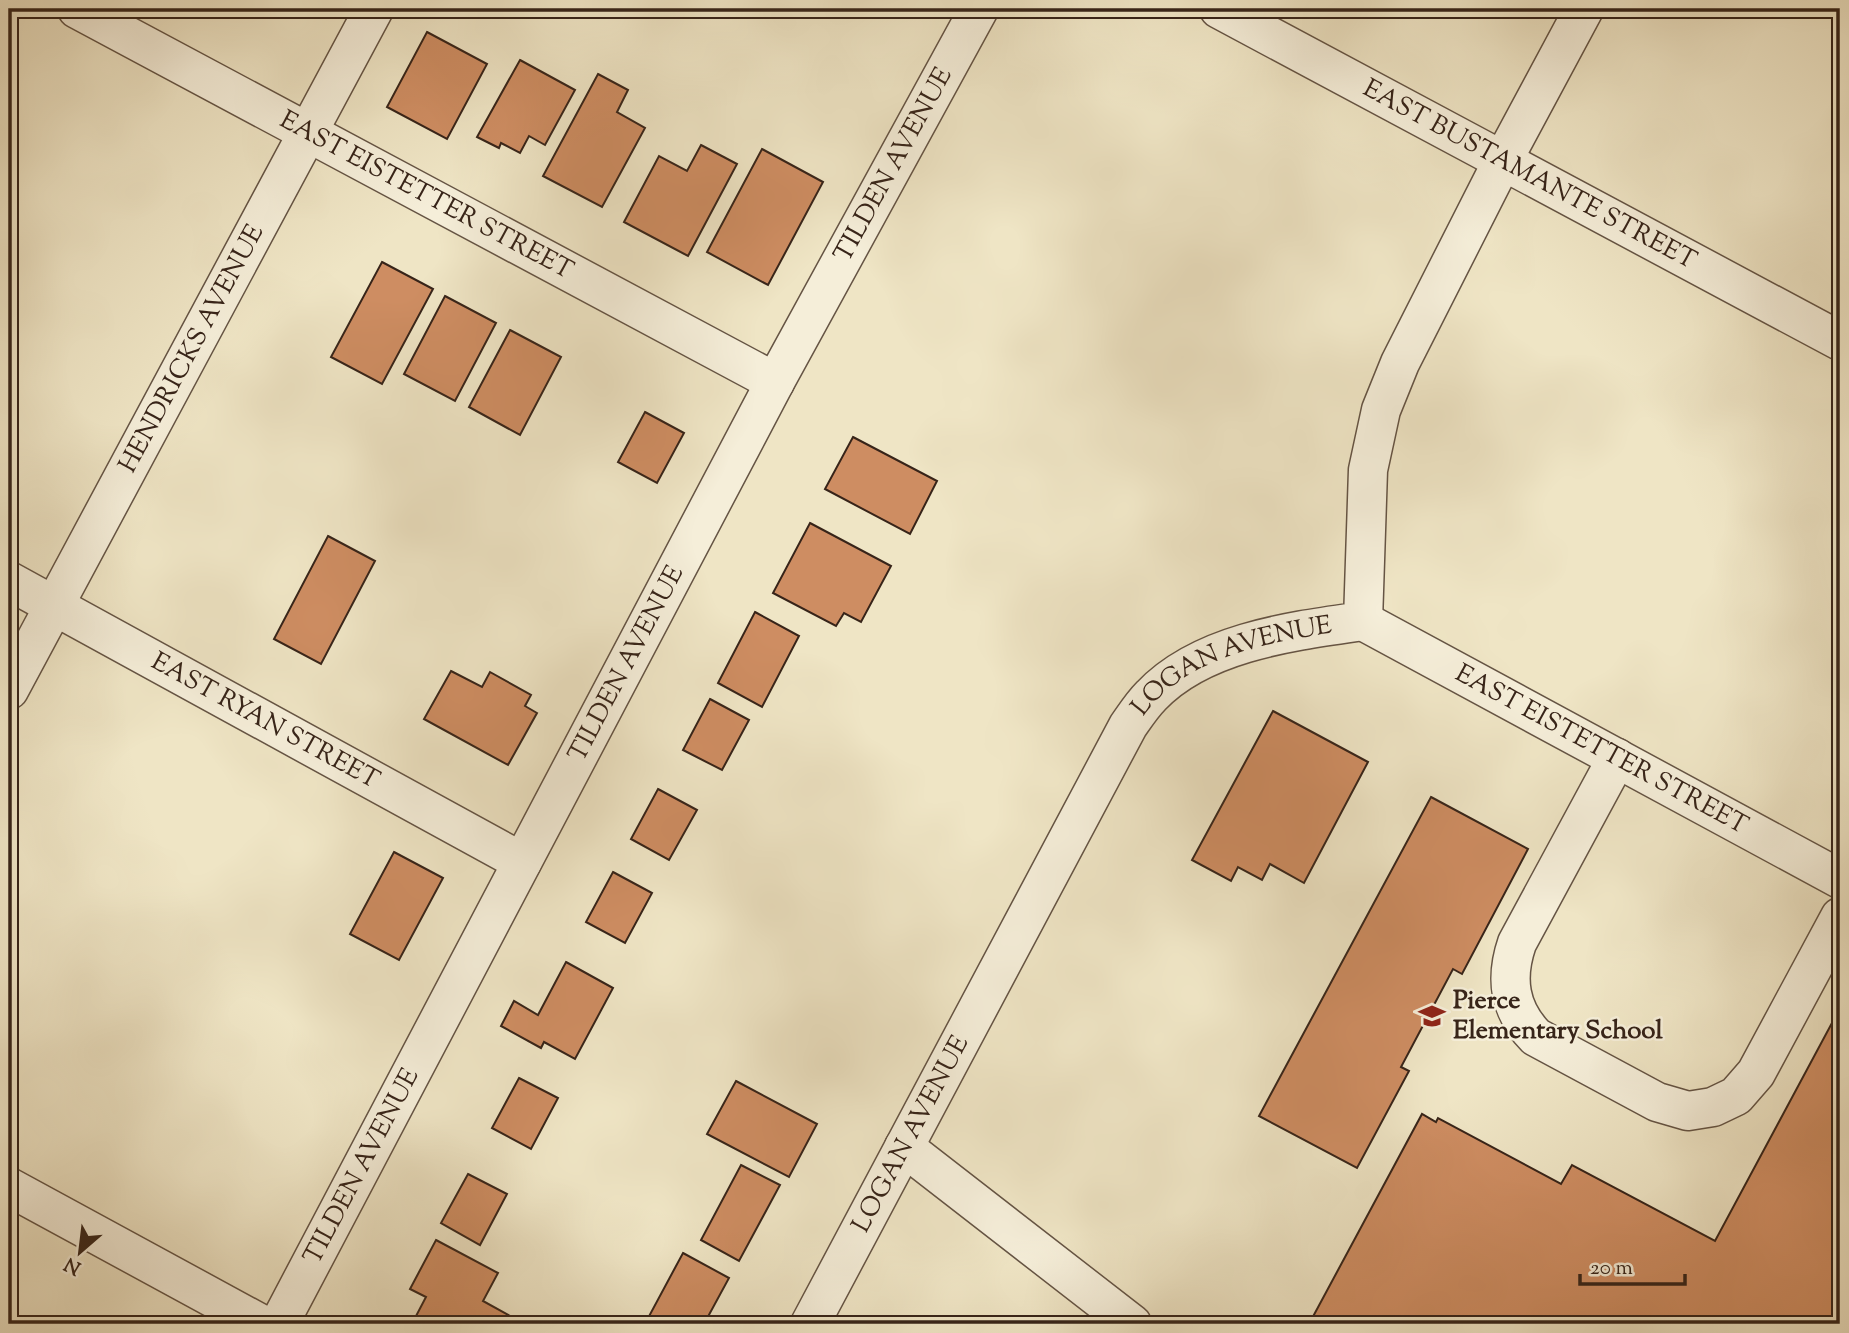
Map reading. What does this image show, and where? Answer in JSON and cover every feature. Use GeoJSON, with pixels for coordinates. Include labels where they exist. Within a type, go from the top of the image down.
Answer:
{"type":"FeatureCollection","features":[{"type":"Feature","properties":{"kind":"street","name":"EAST EISTETTER STREET"},"geometry":{"type":"LineString","coordinates":[[77,9],[775,382]]}},
{"type":"Feature","properties":{"kind":"street","name":"HENDRICKS AVENUE"},"geometry":{"type":"LineString","coordinates":[[9,690],[374,9]]}},
{"type":"Feature","properties":{"kind":"street","name":"TILDEN AVENUE"},"geometry":{"type":"LineString","coordinates":[[279,1324],[775,382],[979,9]]}},
{"type":"Feature","properties":{"kind":"street","name":"EAST BUSTAMANTE STREET"},"geometry":{"type":"LineString","coordinates":[[1219,9],[1840,341]]}},
{"type":"Feature","properties":{"kind":"street","name":"LOGAN AVENUE"},"geometry":{"type":"LineString","coordinates":[[810,1324],[1128,726],[1152,695],[1180,672],[1247,642],[1284,632],[1363,621],[1368,470],[1381,410],[1400,363],[1503,160],[1584,9]]}},
{"type":"Feature","properties":{"kind":"street","name":"EAST RYAN STREET"},"geometry":{"type":"LineString","coordinates":[[9,582],[522,862]]}},
{"type":"Feature","properties":{"kind":"street","name":"EAST EISTETTER STREET"},"geometry":{"type":"LineString","coordinates":[[1363,621],[1840,879]]}},
{"type":"Feature","properties":{"kind":"street"},"geometry":{"type":"LineString","coordinates":[[1617,758],[1517,943],[1511,961],[1512,999],[1524,1023],[1536,1037],[1657,1102],[1688,1111],[1713,1108],[1736,1096],[1756,1073],[1840,917]]}},
{"type":"Feature","properties":{"kind":"street"},"geometry":{"type":"LineString","coordinates":[[904,1147],[1132,1324]]}},
{"type":"Feature","properties":{"kind":"street"},"geometry":{"type":"LineString","coordinates":[[9,1187],[261,1324]]}},
{"type":"Feature","properties":{"kind":"building"},"geometry":{"type":"Polygon","coordinates":[[[427,32],[487,64],[447,139],[387,107],[427,32]]]}},
{"type":"Feature","properties":{"kind":"building"},"geometry":{"type":"Polygon","coordinates":[[[520,60],[575,90],[545,145],[529,136],[520,153],[501,143],[499,148],[477,137],[520,60]]]}},
{"type":"Feature","properties":{"kind":"building"},"geometry":{"type":"Polygon","coordinates":[[[598,74],[628,90],[617,112],[645,128],[602,207],[543,176],[598,74]]]}},
{"type":"Feature","properties":{"kind":"building"},"geometry":{"type":"Polygon","coordinates":[[[701,145],[737,164],[688,256],[624,222],[659,156],[687,171],[701,145]]]}},
{"type":"Feature","properties":{"kind":"building"},"geometry":{"type":"Polygon","coordinates":[[[762,149],[823,182],[768,285],[707,252],[762,149]]]}},
{"type":"Feature","properties":{"kind":"building"},"geometry":{"type":"Polygon","coordinates":[[[382,262],[433,289],[382,384],[331,357],[382,262]]]}},
{"type":"Feature","properties":{"kind":"building"},"geometry":{"type":"Polygon","coordinates":[[[445,296],[496,323],[455,401],[404,374],[445,296]]]}},
{"type":"Feature","properties":{"kind":"building"},"geometry":{"type":"Polygon","coordinates":[[[510,330],[561,357],[520,435],[469,407],[510,330]]]}},
{"type":"Feature","properties":{"kind":"building"},"geometry":{"type":"Polygon","coordinates":[[[645,412],[684,433],[657,483],[618,462],[645,412]]]}},
{"type":"Feature","properties":{"kind":"building"},"geometry":{"type":"Polygon","coordinates":[[[853,437],[937,481],[910,534],[825,489],[853,437]]]}},
{"type":"Feature","properties":{"kind":"building"},"geometry":{"type":"Polygon","coordinates":[[[810,523],[891,566],[861,622],[844,613],[836,626],[773,593],[810,523]]]}},
{"type":"Feature","properties":{"kind":"building"},"geometry":{"type":"Polygon","coordinates":[[[328,536],[375,561],[321,664],[274,639],[328,536]]]}},
{"type":"Feature","properties":{"kind":"building"},"geometry":{"type":"Polygon","coordinates":[[[755,612],[799,636],[762,707],[718,683],[755,612]]]}},
{"type":"Feature","properties":{"kind":"building"},"geometry":{"type":"Polygon","coordinates":[[[451,671],[482,687],[490,672],[531,695],[525,706],[537,713],[508,765],[424,719],[451,671]]]}},
{"type":"Feature","properties":{"kind":"building"},"geometry":{"type":"Polygon","coordinates":[[[710,699],[749,720],[722,770],[683,750],[710,699]]]}},
{"type":"Feature","properties":{"kind":"building"},"geometry":{"type":"Polygon","coordinates":[[[1273,711],[1368,762],[1304,883],[1270,864],[1262,880],[1238,867],[1231,881],[1192,860],[1273,711]]]}},
{"type":"Feature","properties":{"kind":"building"},"geometry":{"type":"Polygon","coordinates":[[[658,789],[697,810],[669,860],[631,839],[658,789]]]}},
{"type":"Feature","properties":{"kind":"building"},"geometry":{"type":"Polygon","coordinates":[[[1431,797],[1528,849],[1462,974],[1453,969],[1401,1067],[1409,1071],[1357,1168],[1259,1116],[1431,797]]]}},
{"type":"Feature","properties":{"kind":"building"},"geometry":{"type":"Polygon","coordinates":[[[394,852],[443,878],[399,960],[350,934],[394,852]]]}},
{"type":"Feature","properties":{"kind":"building"},"geometry":{"type":"Polygon","coordinates":[[[613,872],[652,893],[625,943],[586,922],[613,872]]]}},
{"type":"Feature","properties":{"kind":"building"},"geometry":{"type":"Polygon","coordinates":[[[566,962],[613,988],[575,1059],[544,1042],[541,1048],[501,1026],[514,1001],[538,1015],[566,962]]]}},
{"type":"Feature","properties":{"kind":"building"},"geometry":{"type":"Polygon","coordinates":[[[1840,1008],[1840,1324],[1309,1324],[1422,1114],[1436,1122],[1438,1118],[1561,1184],[1572,1165],[1715,1241],[1840,1008]]]}},
{"type":"Feature","properties":{"kind":"building"},"geometry":{"type":"Polygon","coordinates":[[[519,1078],[558,1098],[531,1149],[492,1128],[519,1078]]]}},
{"type":"Feature","properties":{"kind":"building"},"geometry":{"type":"Polygon","coordinates":[[[736,1081],[817,1124],[789,1177],[707,1134],[736,1081]]]}},
{"type":"Feature","properties":{"kind":"building"},"geometry":{"type":"Polygon","coordinates":[[[741,1165],[780,1185],[739,1261],[701,1240],[741,1165]]]}},
{"type":"Feature","properties":{"kind":"building"},"geometry":{"type":"Polygon","coordinates":[[[468,1174],[507,1194],[480,1245],[441,1223],[468,1174]]]}},
{"type":"Feature","properties":{"kind":"building"},"geometry":{"type":"Polygon","coordinates":[[[436,1240],[498,1273],[483,1301],[521,1322],[520,1324],[428,1324],[415,1318],[426,1297],[410,1289],[436,1240]]]}},
{"type":"Feature","properties":{"kind":"building"},"geometry":{"type":"Polygon","coordinates":[[[683,1253],[729,1278],[704,1324],[654,1324],[647,1320],[683,1253]]]}},
{"type":"Feature","properties":{"kind":"place","name":"Pierce Elementary School"},"geometry":{"type":"Point","coordinates":[1432,1016]}}]}
